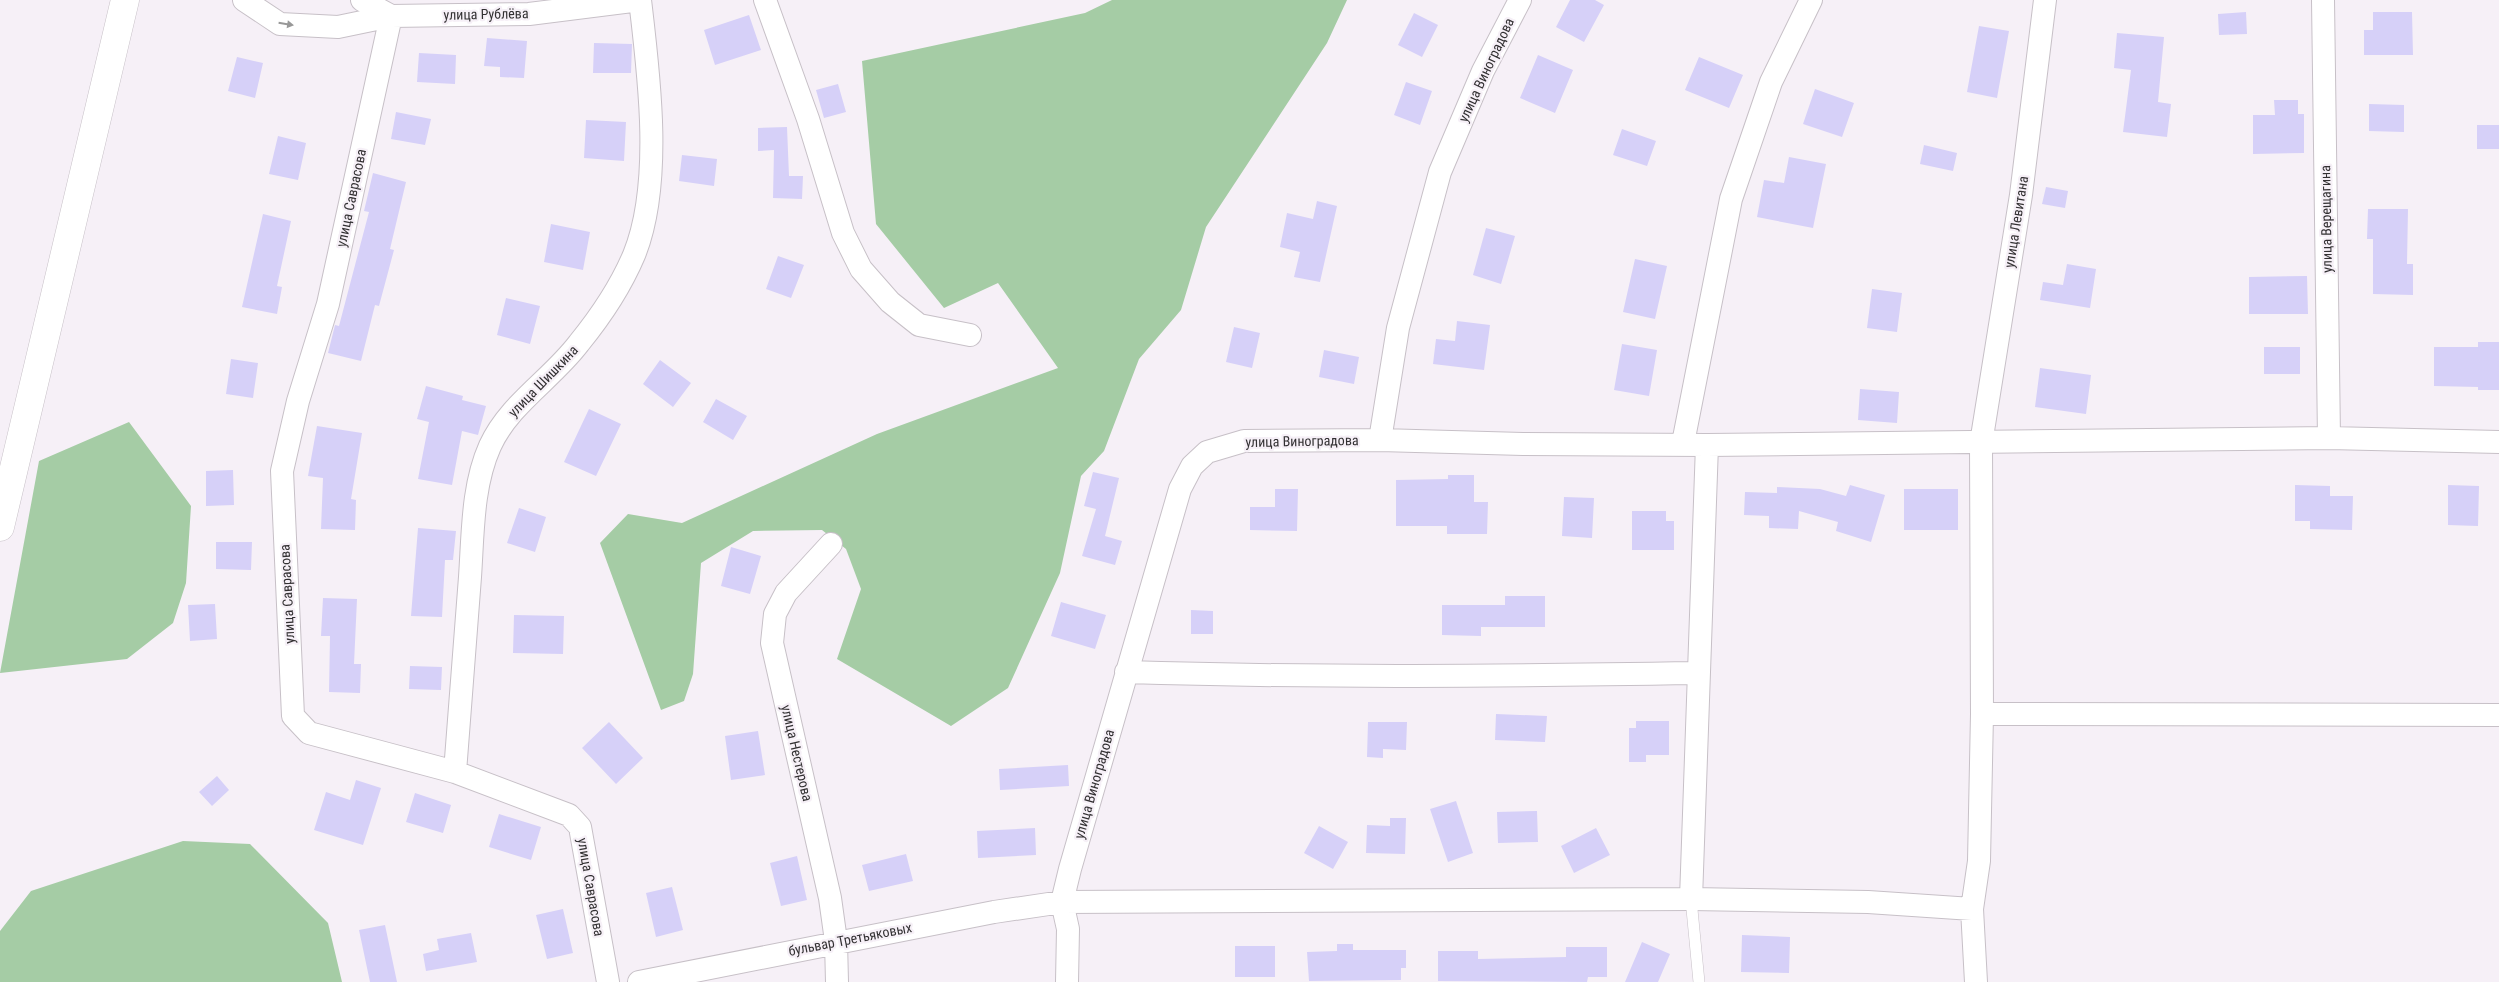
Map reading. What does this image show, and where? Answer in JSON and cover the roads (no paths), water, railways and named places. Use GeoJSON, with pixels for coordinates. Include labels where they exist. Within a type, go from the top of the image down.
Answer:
{"type":"FeatureCollection","features":[{"type":"Feature","properties":{"kind":"street"},"geometry":{"type":"LineString","coordinates":[[0,528],[125,0]]}},
{"type":"Feature","properties":{"kind":"street","name":"улица Рублёва"},"geometry":{"type":"LineString","coordinates":[[244,0],[280,24],[338,27],[390,16],[529,14],[640,0]]}},
{"type":"Feature","properties":{"kind":"street"},"geometry":{"type":"LineString","coordinates":[[362,0],[390,16]]}},
{"type":"Feature","properties":{"kind":"street","name":"улица Шишкина"},"geometry":{"type":"LineString","coordinates":[[455,772],[476,492],[490,446],[507,418],[578,345],[612,299],[634,254],[645,210],[651,163],[649,76],[640,0]]}},
{"type":"Feature","properties":{"kind":"street"},"geometry":{"type":"LineString","coordinates":[[765,0],[808,119],[843,232],[861,269],[890,302],[918,325],[970,335]]}},
{"type":"Feature","properties":{"kind":"street","name":"улица Виноградова"},"geometry":{"type":"LineString","coordinates":[[1062,902],[1126,672],[1180,489],[1192,466],[1207,452],[1244,441],[1380,440],[1398,328],[1440,172],[1483,71],[1520,0]]}},
{"type":"Feature","properties":{"kind":"street"},"geometry":{"type":"LineString","coordinates":[[1682,443],[1731,199],[1771,82],[1811,0]]}},
{"type":"Feature","properties":{"kind":"street","name":"улица Левитана"},"geometry":{"type":"LineString","coordinates":[[1976,982],[1972,909],[1979,861],[1982,714],[1981,443],[2021,195],[2045,0]]}},
{"type":"Feature","properties":{"kind":"street","name":"улица Верещагина"},"geometry":{"type":"LineString","coordinates":[[2323,0],[2329,438]]}},
{"type":"Feature","properties":{"kind":"street","name":"улица Саврасова"},"geometry":{"type":"LineString","coordinates":[[390,16],[328,304],[298,401],[282,471],[293,716],[309,733],[455,772],[569,815],[580,828],[608,982]]}},
{"type":"Feature","properties":{"kind":"street"},"geometry":{"type":"LineString","coordinates":[[1380,440],[1523,444],[1682,443],[1708,445],[2329,438],[2499,442]]}},
{"type":"Feature","properties":{"kind":"street"},"geometry":{"type":"LineString","coordinates":[[1691,899],[1708,445]]}},
{"type":"Feature","properties":{"kind":"street","name":"улица Нестерова"},"geometry":{"type":"LineString","coordinates":[[831,544],[786,593],[775,614],[772,643],[830,898],[836,941],[837,982]]}},
{"type":"Feature","properties":{"kind":"street"},"geometry":{"type":"LineString","coordinates":[[1126,672],[1265,677],[1486,677],[1699,673]]}},
{"type":"Feature","properties":{"kind":"street"},"geometry":{"type":"LineString","coordinates":[[1982,714],[2499,715]]}},
{"type":"Feature","properties":{"kind":"street","name":"бульвар Третьяковых"},"geometry":{"type":"LineString","coordinates":[[639,982],[836,941],[994,912],[1062,902],[1691,899],[1868,902],[1972,909]]}},
{"type":"Feature","properties":{"kind":"street"},"geometry":{"type":"LineString","coordinates":[[1062,902],[1068,929],[1068,982]]}},
{"type":"Feature","properties":{"kind":"lane"},"geometry":{"type":"LineString","coordinates":[[1691,899],[1699,982]]}}]}
